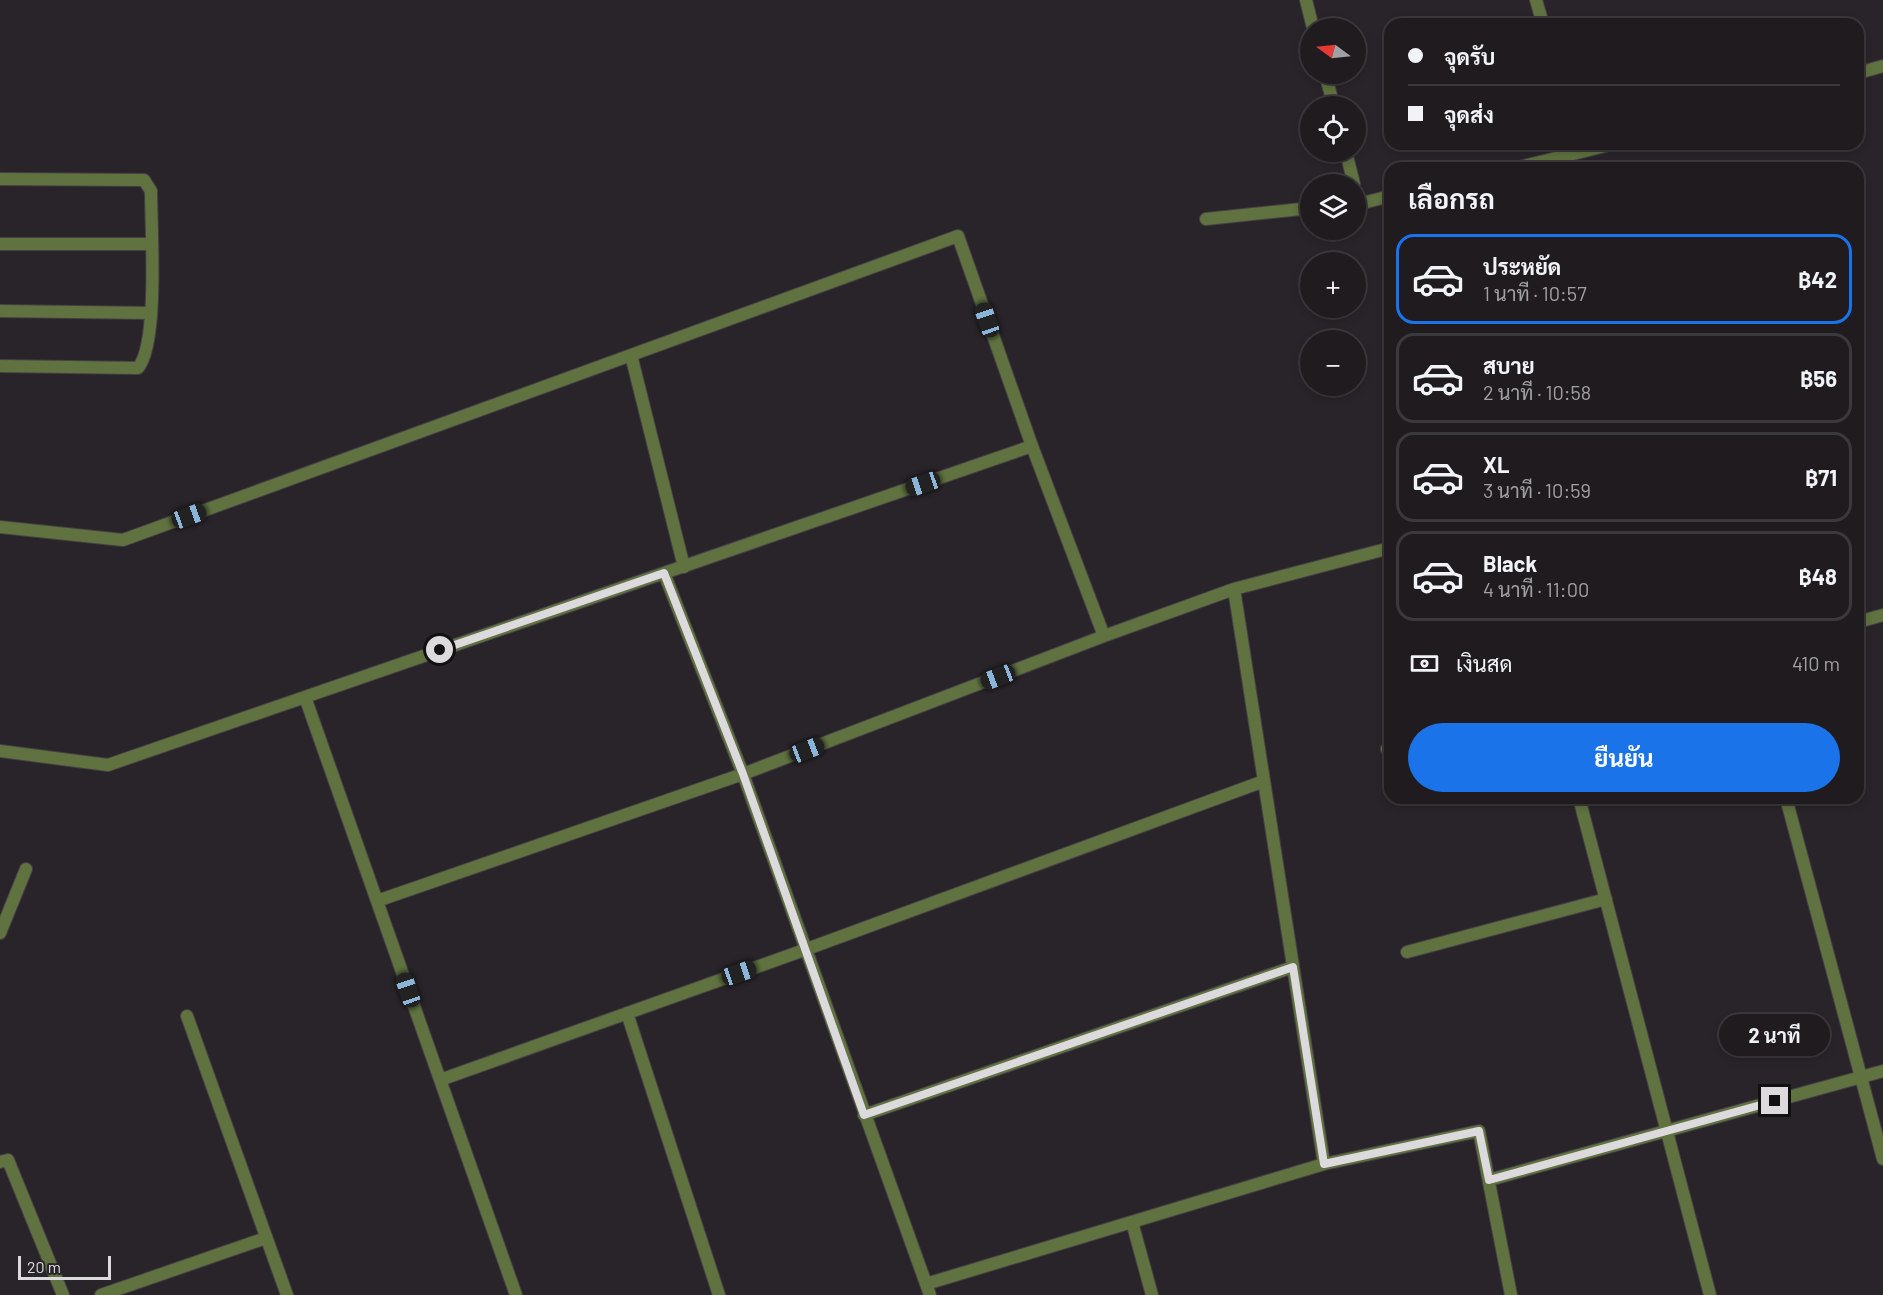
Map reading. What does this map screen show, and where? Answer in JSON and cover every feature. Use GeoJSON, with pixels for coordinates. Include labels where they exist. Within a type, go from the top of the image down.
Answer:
{"type":"FeatureCollection","features":[{"type":"Feature","properties":{"kind":"street"},"geometry":{"type":"LineString","coordinates":[[1306,0],[1310,18]]}},
{"type":"Feature","properties":{"kind":"street"},"geometry":{"type":"LineString","coordinates":[[1536,0],[1541,18]]}},
{"type":"Feature","properties":{"kind":"street"},"geometry":{"type":"LineString","coordinates":[[1864,71],[1883,66]]}},
{"type":"Feature","properties":{"kind":"street"},"geometry":{"type":"LineString","coordinates":[[1536,162],[1576,150]]}},
{"type":"Feature","properties":{"kind":"street"},"geometry":{"type":"LineString","coordinates":[[0,179],[144,180],[151,191],[151,313],[147,350],[143,363],[138,368],[0,366]]}},
{"type":"Feature","properties":{"kind":"street"},"geometry":{"type":"LineString","coordinates":[[1366,198],[1384,197]]}},
{"type":"Feature","properties":{"kind":"street"},"geometry":{"type":"LineString","coordinates":[[1206,219],[1300,209]]}},
{"type":"Feature","properties":{"kind":"street"},"geometry":{"type":"LineString","coordinates":[[0,527],[123,540],[958,236],[1032,446],[1104,636]]}},
{"type":"Feature","properties":{"kind":"street"},"geometry":{"type":"LineString","coordinates":[[0,244],[151,244]]}},
{"type":"Feature","properties":{"kind":"street"},"geometry":{"type":"LineString","coordinates":[[0,311],[151,313]]}},
{"type":"Feature","properties":{"kind":"street"},"geometry":{"type":"LineString","coordinates":[[631,355],[684,567]]}},
{"type":"Feature","properties":{"kind":"street"},"geometry":{"type":"LineString","coordinates":[[0,751],[108,765],[1032,446]]}},
{"type":"Feature","properties":{"kind":"street"},"geometry":{"type":"LineString","coordinates":[[377,901],[743,774],[1104,636],[1234,589],[1384,550]]}},
{"type":"Feature","properties":{"kind":"street"},"geometry":{"type":"LineString","coordinates":[[664,573],[743,774],[928,1289],[1132,1222],[1324,1164],[1479,1131],[1511,1295]]}},
{"type":"Feature","properties":{"kind":"street"},"geometry":{"type":"LineString","coordinates":[[1234,589],[1324,1164]]}},
{"type":"Feature","properties":{"kind":"street"},"geometry":{"type":"LineString","coordinates":[[1864,620],[1883,615]]}},
{"type":"Feature","properties":{"kind":"street"},"geometry":{"type":"LineString","coordinates":[[305,697],[516,1295]]}},
{"type":"Feature","properties":{"kind":"street"},"geometry":{"type":"LineString","coordinates":[[440,1080],[807,949],[1264,781]]}},
{"type":"Feature","properties":{"kind":"street"},"geometry":{"type":"LineString","coordinates":[[1581,804],[1710,1295]]}},
{"type":"Feature","properties":{"kind":"street"},"geometry":{"type":"LineString","coordinates":[[1788,804],[1883,1159]]}},
{"type":"Feature","properties":{"kind":"street"},"geometry":{"type":"LineString","coordinates":[[0,933],[26,869]]}},
{"type":"Feature","properties":{"kind":"street"},"geometry":{"type":"LineString","coordinates":[[1407,952],[1606,899]]}},
{"type":"Feature","properties":{"kind":"street"},"geometry":{"type":"LineString","coordinates":[[864,1115],[1293,967]]}},
{"type":"Feature","properties":{"kind":"street"},"geometry":{"type":"LineString","coordinates":[[627,1013],[718,1295]]}},
{"type":"Feature","properties":{"kind":"street"},"geometry":{"type":"LineString","coordinates":[[187,1016],[287,1295]]}},
{"type":"Feature","properties":{"kind":"street"},"geometry":{"type":"LineString","coordinates":[[1489,1180],[1883,1071]]}},
{"type":"Feature","properties":{"kind":"street"},"geometry":{"type":"LineString","coordinates":[[0,1162],[8,1160],[63,1295]]}},
{"type":"Feature","properties":{"kind":"street"},"geometry":{"type":"LineString","coordinates":[[1132,1222],[1152,1295]]}},
{"type":"Feature","properties":{"kind":"street"},"geometry":{"type":"LineString","coordinates":[[101,1295],[266,1238]]}},
{"type":"Feature","properties":{"kind":"route"},"geometry":{"type":"LineString","coordinates":[[440,650],[664,573],[743,774],[864,1115],[1293,967],[1324,1164],[1479,1131],[1489,1180],[1775,1101]]}}]}
